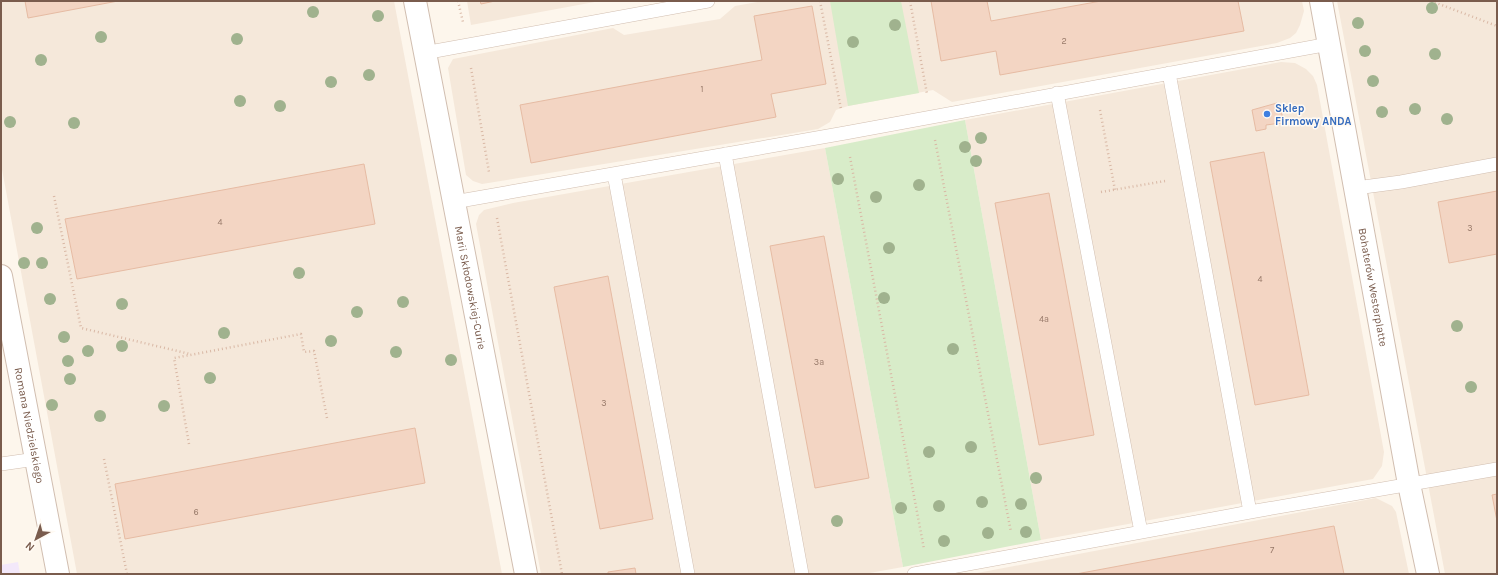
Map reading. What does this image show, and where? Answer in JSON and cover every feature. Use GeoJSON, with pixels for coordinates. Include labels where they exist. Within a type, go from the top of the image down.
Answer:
{"type":"FeatureCollection","features":[{"type":"Feature","properties":{"kind":"street","name":"Marii Skłodowskiej-Curie"},"geometry":{"type":"LineString","coordinates":[[415,1],[526,574]]}},
{"type":"Feature","properties":{"kind":"street","name":"Bohaterów Westerplatte"},"geometry":{"type":"LineString","coordinates":[[1321,1],[1409,484],[1428,574]]}},
{"type":"Feature","properties":{"kind":"street","name":"Romana Niedzielskiego"},"geometry":{"type":"LineString","coordinates":[[1,276],[58,574]]}},
{"type":"Feature","properties":{"kind":"lane"},"geometry":{"type":"LineString","coordinates":[[424,53],[708,1]]}},
{"type":"Feature","properties":{"kind":"lane"},"geometry":{"type":"LineString","coordinates":[[454,202],[1329,44]]}},
{"type":"Feature","properties":{"kind":"lane"},"geometry":{"type":"LineString","coordinates":[[1169,73],[1250,512]]}},
{"type":"Feature","properties":{"kind":"lane"},"geometry":{"type":"LineString","coordinates":[[1057,93],[1141,532]]}},
{"type":"Feature","properties":{"kind":"lane"},"geometry":{"type":"LineString","coordinates":[[725,154],[802,574]]}},
{"type":"Feature","properties":{"kind":"lane"},"geometry":{"type":"LineString","coordinates":[[1356,188],[1401,182],[1497,164]]}},
{"type":"Feature","properties":{"kind":"lane"},"geometry":{"type":"LineString","coordinates":[[614,174],[688,574]]}},
{"type":"Feature","properties":{"kind":"lane"},"geometry":{"type":"LineString","coordinates":[[1,464],[36,459]]}},
{"type":"Feature","properties":{"kind":"lane"},"geometry":{"type":"LineString","coordinates":[[914,574],[929,571],[975,569],[1016,556],[1141,532],[1497,469]]}},
{"type":"Feature","properties":{"kind":"path"},"geometry":{"type":"LineString","coordinates":[[458,1],[562,574]]}},
{"type":"Feature","properties":{"kind":"path"},"geometry":{"type":"LineString","coordinates":[[820,1],[929,571]]}},
{"type":"Feature","properties":{"kind":"path"},"geometry":{"type":"LineString","coordinates":[[910,1],[1016,556]]}},
{"type":"Feature","properties":{"kind":"path"},"geometry":{"type":"LineString","coordinates":[[1432,1],[1497,26]]}},
{"type":"Feature","properties":{"kind":"path"},"geometry":{"type":"LineString","coordinates":[[1095,86],[1115,190]]}},
{"type":"Feature","properties":{"kind":"path"},"geometry":{"type":"LineString","coordinates":[[1077,197],[1188,176]]}},
{"type":"Feature","properties":{"kind":"path"},"geometry":{"type":"LineString","coordinates":[[54,196],[81,328],[191,354]]}},
{"type":"Feature","properties":{"kind":"path"},"geometry":{"type":"LineString","coordinates":[[188,444],[174,358],[191,354],[301,334],[304,352],[314,351],[327,418]]}},
{"type":"Feature","properties":{"kind":"path"},"geometry":{"type":"LineString","coordinates":[[104,459],[127,574]]}},
{"type":"Feature","properties":{"kind":"shaded area"},"geometry":{"type":"Polygon","coordinates":[[[1,1],[394,1],[502,574],[77,574],[1,164],[1,1]]]}},
{"type":"Feature","properties":{"kind":"shaded area"},"geometry":{"type":"Polygon","coordinates":[[[467,1],[600,1],[471,25],[467,1]]]}},
{"type":"Feature","properties":{"kind":"shaded area"},"geometry":{"type":"Polygon","coordinates":[[[763,1],[1302,1],[1304,11],[1296,33],[1290,38],[1277,43],[952,102],[933,90],[848,106],[836,110],[830,122],[818,129],[482,184],[473,181],[466,175],[448,68],[453,59],[613,28],[624,35],[720,19],[735,6],[763,1]]]}},
{"type":"Feature","properties":{"kind":"shaded area"},"geometry":{"type":"Polygon","coordinates":[[[1337,1],[1497,1],[1497,574],[1445,574],[1337,1]]]}},
{"type":"Feature","properties":{"kind":"shaded area"},"geometry":{"type":"Polygon","coordinates":[[[1281,62],[1295,63],[1306,69],[1313,76],[1317,85],[1384,452],[1382,466],[1373,479],[1041,540],[965,120],[1281,62]]]}},
{"type":"Feature","properties":{"kind":"shaded area"},"geometry":{"type":"Polygon","coordinates":[[[825,148],[903,567],[864,574],[541,574],[476,224],[479,215],[484,210],[513,203],[825,148]]]}},
{"type":"Feature","properties":{"kind":"shaded area"},"geometry":{"type":"Polygon","coordinates":[[[1376,498],[1392,506],[1396,512],[1409,574],[972,574],[1376,498]]]}},
{"type":"Feature","properties":{"kind":"shaded area"},"geometry":{"type":"Polygon","coordinates":[[[18,562],[20,574],[1,574],[1,565],[18,562]]]}},
{"type":"Feature","properties":{"kind":"green space"},"geometry":{"type":"Polygon","coordinates":[[[830,1],[901,1],[919,93],[848,106],[830,1]]]}},
{"type":"Feature","properties":{"kind":"green space"},"geometry":{"type":"Polygon","coordinates":[[[965,120],[1041,540],[903,567],[825,148],[965,120]]]}},
{"type":"Feature","properties":{"kind":"building"},"geometry":{"type":"Polygon","coordinates":[[[25,1],[118,1],[28,18],[25,1]]]}},
{"type":"Feature","properties":{"kind":"building"},"geometry":{"type":"Polygon","coordinates":[[[480,1],[495,1],[481,4],[480,1]]]}},
{"type":"Feature","properties":{"kind":"building"},"geometry":{"type":"Polygon","coordinates":[[[931,1],[987,1],[991,21],[1101,1],[1238,1],[1244,31],[1000,75],[996,51],[941,61],[931,1]]]}},
{"type":"Feature","properties":{"kind":"building"},"geometry":{"type":"Polygon","coordinates":[[[812,6],[826,84],[771,94],[776,117],[531,163],[520,105],[762,60],[754,16],[812,6]]]}},
{"type":"Feature","properties":{"kind":"building","name":"Sklep Firmowy ANDA"},"geometry":{"type":"Polygon","coordinates":[[[1277,103],[1280,106],[1283,119],[1281,123],[1266,125],[1266,129],[1256,131],[1252,110],[1277,103]]]}},
{"type":"Feature","properties":{"kind":"building"},"geometry":{"type":"Polygon","coordinates":[[[1264,152],[1309,395],[1255,405],[1210,162],[1264,152]]]}},
{"type":"Feature","properties":{"kind":"building"},"geometry":{"type":"Polygon","coordinates":[[[364,164],[375,224],[77,279],[65,219],[364,164]]]}},
{"type":"Feature","properties":{"kind":"building"},"geometry":{"type":"Polygon","coordinates":[[[1497,191],[1497,254],[1449,263],[1438,202],[1497,191]]]}},
{"type":"Feature","properties":{"kind":"building"},"geometry":{"type":"Polygon","coordinates":[[[1049,193],[1094,435],[1039,445],[995,203],[1049,193]]]}},
{"type":"Feature","properties":{"kind":"building"},"geometry":{"type":"Polygon","coordinates":[[[824,236],[869,478],[815,488],[770,246],[824,236]]]}},
{"type":"Feature","properties":{"kind":"building"},"geometry":{"type":"Polygon","coordinates":[[[608,276],[653,519],[600,529],[554,287],[608,276]]]}},
{"type":"Feature","properties":{"kind":"building"},"geometry":{"type":"Polygon","coordinates":[[[415,428],[425,483],[125,539],[115,484],[415,428]]]}},
{"type":"Feature","properties":{"kind":"building"},"geometry":{"type":"Polygon","coordinates":[[[1497,494],[1497,521],[1492,495],[1497,494]]]}},
{"type":"Feature","properties":{"kind":"building"},"geometry":{"type":"Polygon","coordinates":[[[1334,526],[1344,574],[1076,574],[1334,526]]]}},
{"type":"Feature","properties":{"kind":"building"},"geometry":{"type":"Polygon","coordinates":[[[635,568],[636,574],[608,574],[608,572],[635,568]]]}},
{"type":"Feature","properties":{"kind":"place","name":"Sklep Firmowy ANDA"},"geometry":{"type":"Point","coordinates":[1267,114]}}]}
